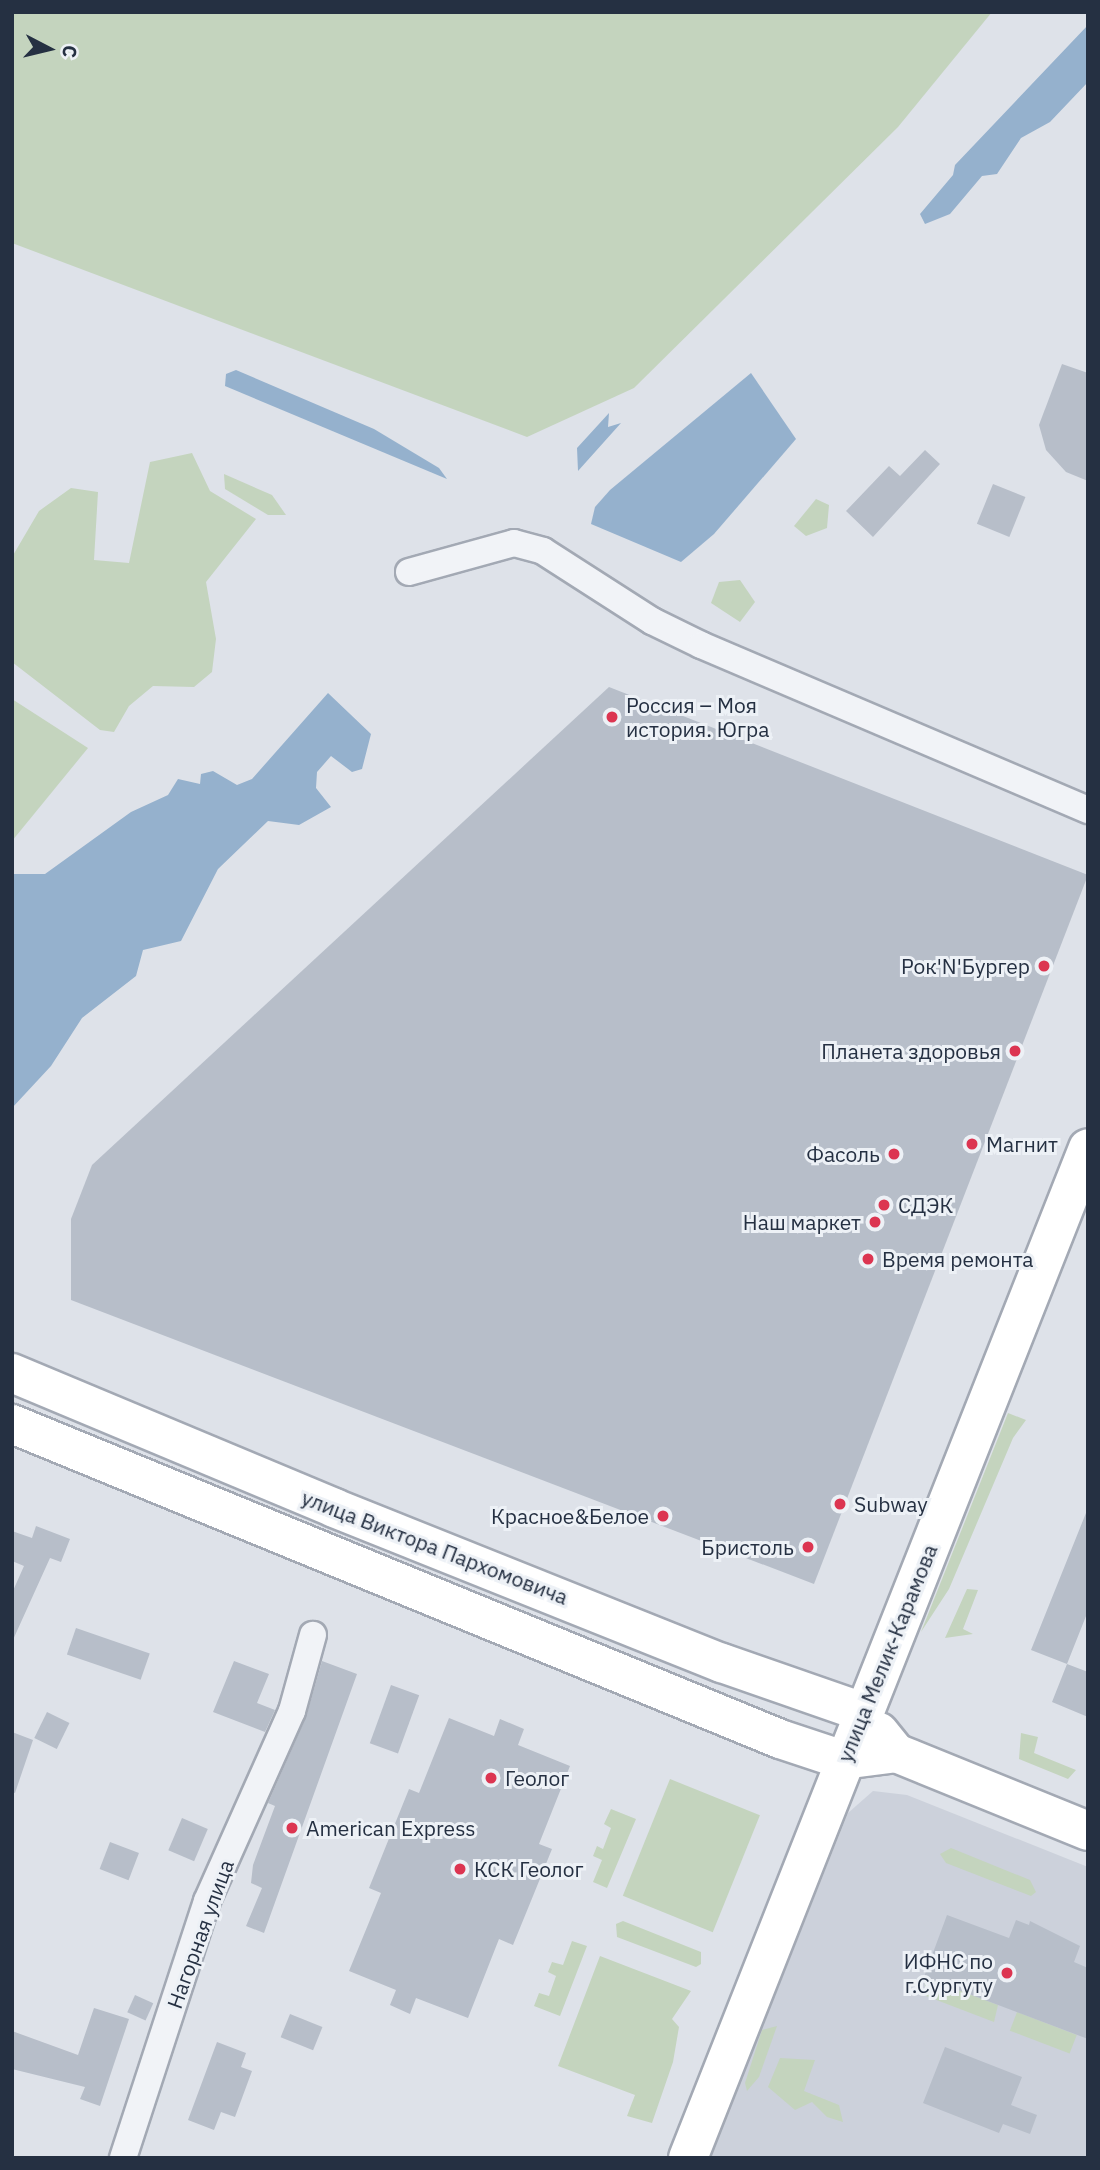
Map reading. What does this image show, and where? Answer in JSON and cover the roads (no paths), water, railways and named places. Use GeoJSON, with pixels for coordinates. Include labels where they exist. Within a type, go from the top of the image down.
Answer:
{"type":"FeatureCollection","features":[{"type":"Feature","properties":{"kind":"main road","name":"улица Мелик-Карамова"},"geometry":{"type":"LineString","coordinates":[[688,2158],[843,1760],[1088,1148]]}},
{"type":"Feature","properties":{"kind":"main road","name":"улица Виктора Пархомовича"},"geometry":{"type":"LineString","coordinates":[[12,1373],[189,1449],[722,1663],[863,1712]]}},
{"type":"Feature","properties":{"kind":"main road","name":"улица Виктора Пархомовича"},"geometry":{"type":"LineString","coordinates":[[12,1424],[843,1760]]}},
{"type":"Feature","properties":{"kind":"main road"},"geometry":{"type":"LineString","coordinates":[[170,1490],[189,1449]]}},
{"type":"Feature","properties":{"kind":"main road"},"geometry":{"type":"LineString","coordinates":[[863,1712],[896,1753],[1088,1831]]}},
{"type":"Feature","properties":{"kind":"main road"},"geometry":{"type":"LineString","coordinates":[[843,1760],[896,1753]]}},
{"type":"Feature","properties":{"kind":"street"},"geometry":{"type":"LineString","coordinates":[[409,572],[514,543],[543,551],[652,621],[701,646],[1088,810]]}},
{"type":"Feature","properties":{"kind":"street","name":"Нагорная улица"},"geometry":{"type":"LineString","coordinates":[[123,2158],[207,1901],[292,1711],[313,1635]]}},
{"type":"Feature","properties":{"kind":"water"},"geometry":{"type":"Polygon","coordinates":[[[1088,25],[1088,82],[1050,122],[1021,138],[997,174],[982,176],[950,214],[925,224],[920,214],[953,175],[955,165],[1088,25]]]}},
{"type":"Feature","properties":{"kind":"water"},"geometry":{"type":"Polygon","coordinates":[[[236,370],[374,429],[439,468],[447,479],[225,386],[226,374],[236,370]]]}},
{"type":"Feature","properties":{"kind":"water"},"geometry":{"type":"Polygon","coordinates":[[[751,373],[796,439],[714,534],[681,562],[591,524],[595,507],[610,490],[751,373]]]}},
{"type":"Feature","properties":{"kind":"water"},"geometry":{"type":"Polygon","coordinates":[[[609,413],[608,427],[621,423],[578,471],[577,448],[609,413]]]}},
{"type":"Feature","properties":{"kind":"water"},"geometry":{"type":"Polygon","coordinates":[[[328,693],[371,734],[362,769],[352,772],[331,756],[317,772],[316,788],[331,807],[299,825],[268,821],[218,869],[181,941],[143,950],[136,976],[82,1018],[51,1066],[12,1108],[12,874],[45,874],[131,812],[168,795],[178,779],[200,784],[201,774],[213,771],[237,785],[252,779],[328,693]]]}},
{"type":"Feature","properties":{"kind":"place","name":"Россия – Моя история. Югра"},"geometry":{"type":"Point","coordinates":[612,717]}},
{"type":"Feature","properties":{"kind":"place","name":"Рок'N'Бургер"},"geometry":{"type":"Point","coordinates":[1044,966]}},
{"type":"Feature","properties":{"kind":"place","name":"Планета здоровья"},"geometry":{"type":"Point","coordinates":[1015,1051]}},
{"type":"Feature","properties":{"kind":"place","name":"Магнит"},"geometry":{"type":"Point","coordinates":[972,1144]}},
{"type":"Feature","properties":{"kind":"place","name":"Фасоль"},"geometry":{"type":"Point","coordinates":[894,1154]}},
{"type":"Feature","properties":{"kind":"place","name":"СДЭК"},"geometry":{"type":"Point","coordinates":[884,1205]}},
{"type":"Feature","properties":{"kind":"place","name":"Наш маркет"},"geometry":{"type":"Point","coordinates":[875,1222]}},
{"type":"Feature","properties":{"kind":"place","name":"Время ремонта"},"geometry":{"type":"Point","coordinates":[868,1259]}},
{"type":"Feature","properties":{"kind":"place","name":"Subway"},"geometry":{"type":"Point","coordinates":[840,1504]}},
{"type":"Feature","properties":{"kind":"place","name":"Красное&Белое"},"geometry":{"type":"Point","coordinates":[663,1516]}},
{"type":"Feature","properties":{"kind":"place","name":"Бристоль"},"geometry":{"type":"Point","coordinates":[808,1547]}},
{"type":"Feature","properties":{"kind":"place","name":"Геолог"},"geometry":{"type":"Point","coordinates":[491,1778]}},
{"type":"Feature","properties":{"kind":"place","name":"American Express"},"geometry":{"type":"Point","coordinates":[292,1828]}},
{"type":"Feature","properties":{"kind":"place","name":"КСК Геолог"},"geometry":{"type":"Point","coordinates":[460,1869]}},
{"type":"Feature","properties":{"kind":"place","name":"ИФНС по г.Сургуту"},"geometry":{"type":"Point","coordinates":[1007,1973]}}]}
